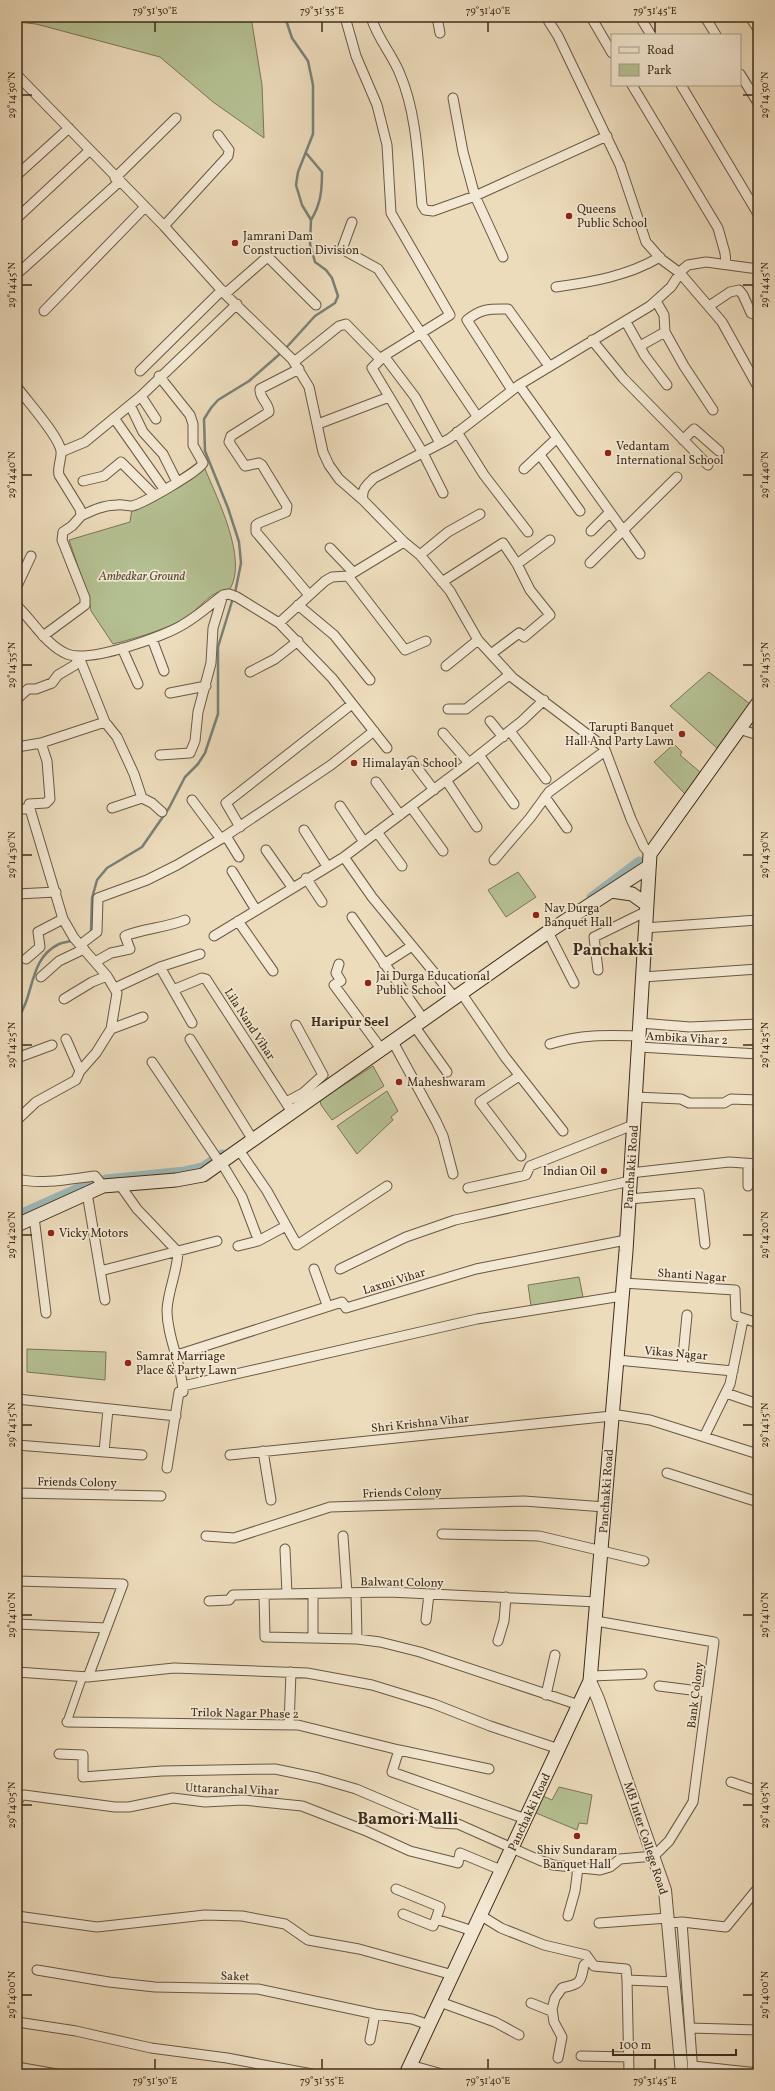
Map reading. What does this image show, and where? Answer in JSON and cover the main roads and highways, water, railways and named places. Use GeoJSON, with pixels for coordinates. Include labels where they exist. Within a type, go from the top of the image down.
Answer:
{"type":"FeatureCollection","features":[{"type":"Feature","properties":{"kind":"main road"},"geometry":{"type":"LineString","coordinates":[[17,1225],[87,1193],[100,1182],[120,1185],[197,1177],[218,1160],[239,1150],[251,1136],[289,1107],[379,1047],[393,1042],[420,1019],[610,891],[649,860],[739,729],[758,704]]}},
{"type":"Feature","properties":{"kind":"main road","name":"Panchakki Road"},"geometry":{"type":"LineString","coordinates":[[408,2069],[559,1749],[590,1678],[598,1602],[626,1240],[649,860]]}},
{"type":"Feature","properties":{"kind":"main road"},"geometry":{"type":"LineString","coordinates":[[610,891],[632,894],[645,908]]}},
{"type":"Feature","properties":{"kind":"waterway"},"geometry":{"type":"LineString","coordinates":[[285,17],[292,38],[308,61],[313,85],[313,134],[298,172],[296,185],[302,205],[311,220],[310,244],[315,262],[326,270],[332,278],[338,296],[335,303],[315,316],[285,349]]}},
{"type":"Feature","properties":{"kind":"waterway"},"geometry":{"type":"LineString","coordinates":[[306,153],[322,172],[320,197],[317,208],[311,220]]}},
{"type":"Feature","properties":{"kind":"waterway"},"geometry":{"type":"LineString","coordinates":[[235,593],[241,563],[239,542],[228,508],[205,451],[204,419],[218,400],[249,381],[282,352]]}},
{"type":"Feature","properties":{"kind":"waterway"},"geometry":{"type":"LineString","coordinates":[[89,933],[91,932],[92,898],[97,880],[107,868],[142,847],[169,808],[185,777],[198,764],[205,753],[218,714],[218,647],[233,598]]}},
{"type":"Feature","properties":{"kind":"waterway"},"geometry":{"type":"LineString","coordinates":[[591,897],[639,861]]}},
{"type":"Feature","properties":{"kind":"waterway"},"geometry":{"type":"LineString","coordinates":[[17,1019],[23,1010],[33,978],[42,959],[49,951],[59,944],[74,940]]}},
{"type":"Feature","properties":{"kind":"waterway"},"geometry":{"type":"LineString","coordinates":[[17,1215],[80,1187],[106,1179],[185,1171],[202,1167],[222,1154]]}},
{"type":"Feature","properties":{"kind":"place","name":"Queens Public School"},"geometry":{"type":"Point","coordinates":[569,216]}},
{"type":"Feature","properties":{"kind":"place","name":"Jamrani Dam Construction Division"},"geometry":{"type":"Point","coordinates":[235,243]}},
{"type":"Feature","properties":{"kind":"place","name":"Vedantam International School"},"geometry":{"type":"Point","coordinates":[608,453]}},
{"type":"Feature","properties":{"kind":"place","name":"Tarupti Banquet Hall And Party Lawn"},"geometry":{"type":"Point","coordinates":[682,734]}},
{"type":"Feature","properties":{"kind":"place","name":"Himalayan School"},"geometry":{"type":"Point","coordinates":[354,763]}},
{"type":"Feature","properties":{"kind":"place","name":"Nav Durga Banquet Hall"},"geometry":{"type":"Point","coordinates":[536,915]}},
{"type":"Feature","properties":{"kind":"place","name":"Jai Durga Educational Public School"},"geometry":{"type":"Point","coordinates":[368,983]}},
{"type":"Feature","properties":{"kind":"place","name":"Maheshwaram"},"geometry":{"type":"Point","coordinates":[399,1082]}},
{"type":"Feature","properties":{"kind":"place","name":"Indian Oil"},"geometry":{"type":"Point","coordinates":[604,1171]}},
{"type":"Feature","properties":{"kind":"place","name":"Vicky Motors"},"geometry":{"type":"Point","coordinates":[51,1233]}},
{"type":"Feature","properties":{"kind":"place","name":"Samrat Marriage Place & Party Lawn"},"geometry":{"type":"Point","coordinates":[128,1363]}},
{"type":"Feature","properties":{"kind":"place","name":"Shiv Sundaram Banquet Hall"},"geometry":{"type":"Point","coordinates":[577,1836]}},
{"type":"Feature","properties":{"kind":"district","name":"Panchakki"},"geometry":{"type":"Point","coordinates":[613,949]}},
{"type":"Feature","properties":{"kind":"district","name":"Haripur Seel"},"geometry":{"type":"Point","coordinates":[350,1021]}},
{"type":"Feature","properties":{"kind":"district","name":"Bamori Malli"},"geometry":{"type":"Point","coordinates":[408,1818]}},
{"type":"Feature","properties":{"kind":"park label","name":"Ambedkar Ground"},"geometry":{"type":"Point","coordinates":[142,576]}}]}
